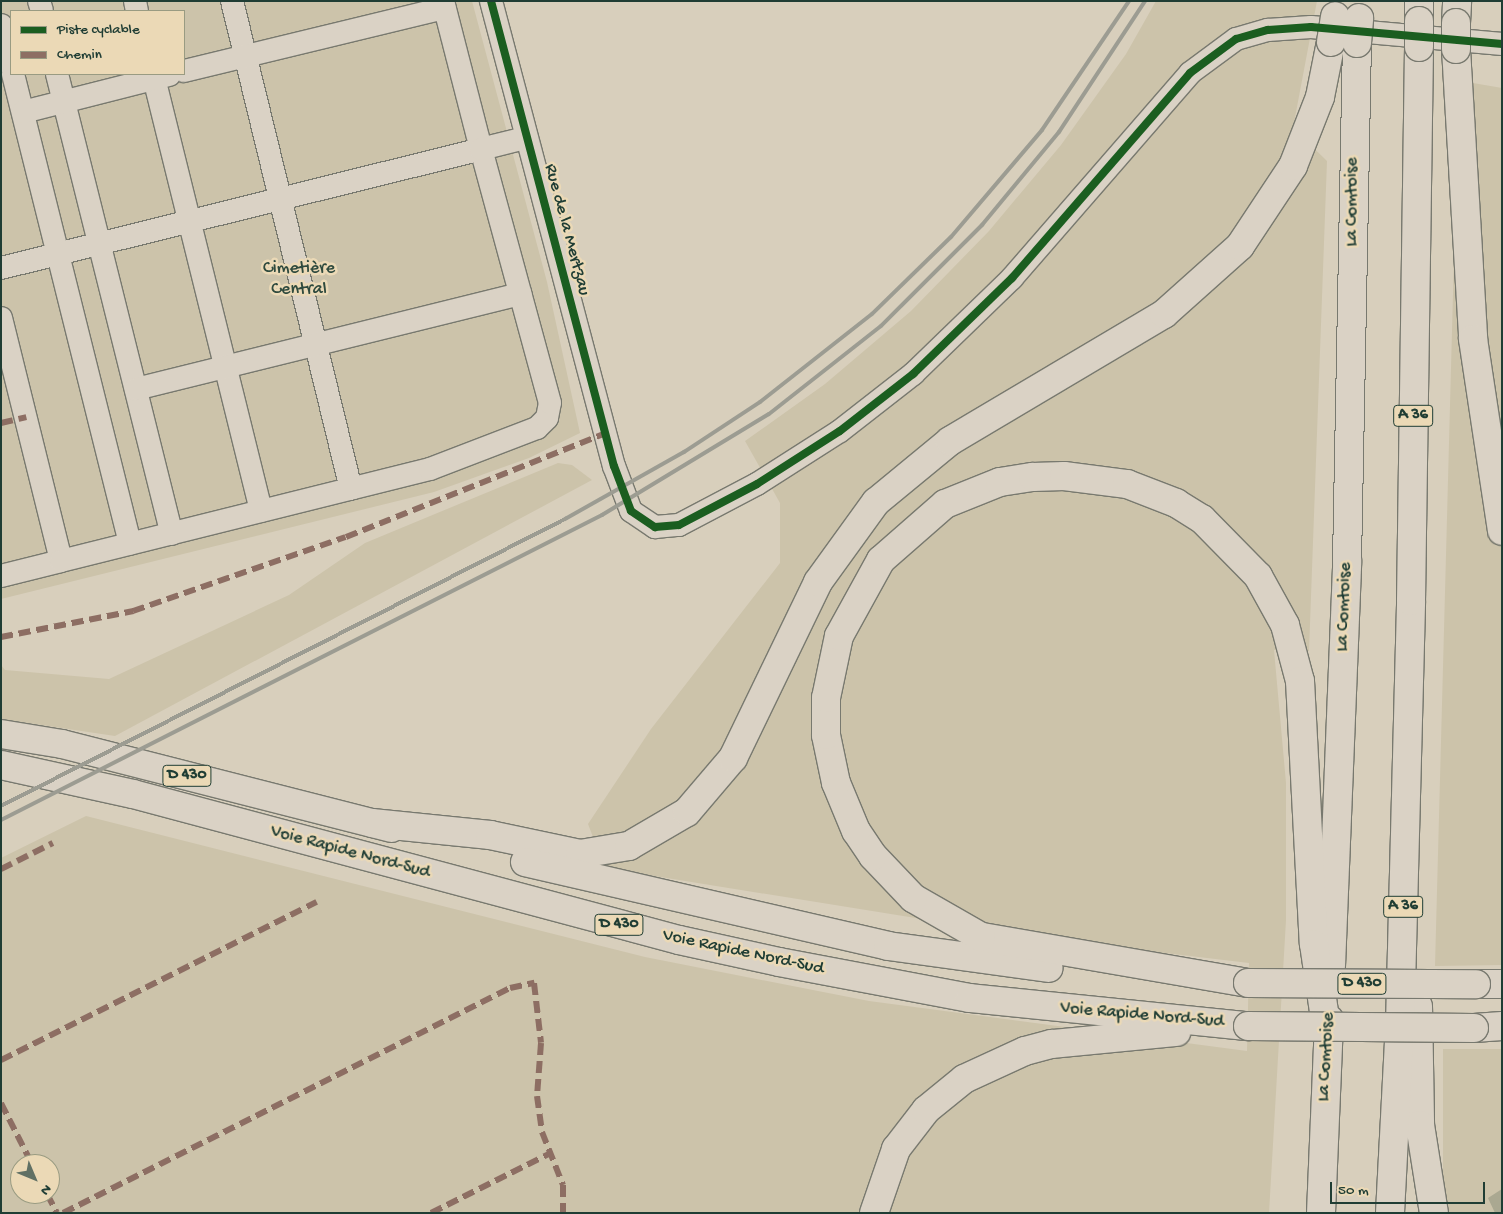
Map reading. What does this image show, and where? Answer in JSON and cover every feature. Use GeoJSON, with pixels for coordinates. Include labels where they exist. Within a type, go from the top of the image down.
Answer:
{"type":"FeatureCollection","features":[{"type":"Feature","properties":{"kind":"highway"},"geometry":{"type":"LineString","coordinates":[[372,823],[490,835],[580,854],[629,846],[687,812],[733,758],[818,582],[876,502],[950,441],[1164,314],[1240,246],[1293,166],[1317,105],[1346,20]]}},
{"type":"Feature","properties":{"kind":"highway","name":"La Comtoise"},"geometry":{"type":"LineString","coordinates":[[1321,1213],[1347,562],[1346,20]]}},
{"type":"Feature","properties":{"kind":"highway","name":"A 36"},"geometry":{"type":"LineString","coordinates":[[1390,1213],[1400,1025],[1411,601],[1413,231],[1419,23]]}},
{"type":"Feature","properties":{"kind":"highway"},"geometry":{"type":"LineString","coordinates":[[1456,25],[1473,338],[1502,531]]}},
{"type":"Feature","properties":{"kind":"highway"},"geometry":{"type":"LineString","coordinates":[[1248,983],[981,937],[913,898],[873,856],[856,831],[836,783],[826,734],[826,698],[839,636],[881,560],[945,504],[1000,482],[1033,477],[1064,476],[1127,484],[1176,503],[1202,519],[1258,576],[1285,625],[1300,681],[1314,944],[1328,1039]]}},
{"type":"Feature","properties":{"kind":"highway"},"geometry":{"type":"LineString","coordinates":[[1411,601],[1420,1125],[1434,1213]]}},
{"type":"Feature","properties":{"kind":"highway","name":"Voie Rapide Nord-Sud"},"geometry":{"type":"LineString","coordinates":[[1,734],[62,744],[685,902],[888,946],[1100,975],[1248,983],[1489,984]]}},
{"type":"Feature","properties":{"kind":"highway","name":"Voie Rapide Nord-Sud"},"geometry":{"type":"LineString","coordinates":[[1,765],[133,794],[659,935],[779,962],[970,998],[1248,1026],[1474,1028],[1502,1026]]}},
{"type":"Feature","properties":{"kind":"highway"},"geometry":{"type":"LineString","coordinates":[[874,1213],[885,1172],[910,1129],[944,1094],[997,1062],[1025,1051],[1086,1038],[1248,1026]]}},
{"type":"Feature","properties":{"kind":"highway"},"geometry":{"type":"LineString","coordinates":[[1307,1213],[1324,1113]]}},
{"type":"Feature","properties":{"kind":"street"},"geometry":{"type":"LineString","coordinates":[[232,1],[351,489]]}},
{"type":"Feature","properties":{"kind":"street","name":"Rue de la Mertzau"},"geometry":{"type":"LineString","coordinates":[[491,1],[525,138],[614,466],[631,511],[646,524],[667,527],[695,518],[757,484],[840,431],[913,374],[982,310],[1190,73],[1236,39],[1268,30],[1311,27],[1502,44]]}},
{"type":"Feature","properties":{"kind":"street"},"geometry":{"type":"LineString","coordinates":[[1,576],[430,469],[537,428],[548,418],[550,402],[443,5],[185,72]]}},
{"type":"Feature","properties":{"kind":"street"},"geometry":{"type":"LineString","coordinates":[[1,25],[10,61]]}},
{"type":"Feature","properties":{"kind":"street"},"geometry":{"type":"LineString","coordinates":[[13,75],[130,544]]}},
{"type":"Feature","properties":{"kind":"street"},"geometry":{"type":"LineString","coordinates":[[57,75],[172,534]]}},
{"type":"Feature","properties":{"kind":"street"},"geometry":{"type":"LineString","coordinates":[[23,112],[161,75],[190,222],[261,511]]}},
{"type":"Feature","properties":{"kind":"street"},"geometry":{"type":"LineString","coordinates":[[1,268],[525,138]]}},
{"type":"Feature","properties":{"kind":"street"},"geometry":{"type":"LineString","coordinates":[[136,389],[520,294]]}},
{"type":"Feature","properties":{"kind":"street"},"geometry":{"type":"LineString","coordinates":[[1,318],[61,561]]}},
{"type":"Feature","properties":{"kind":"green space","name":"Cimetière Central"},"geometry":{"type":"Polygon","coordinates":[[[1,1],[472,1],[547,282],[580,433],[529,458],[434,492],[1,599],[1,1]]]}},
{"type":"Feature","properties":{"kind":"green space"},"geometry":{"type":"Polygon","coordinates":[[[1156,1],[1317,1],[1293,128],[1327,161],[1309,651],[1274,650],[1286,783],[1286,920],[1269,1213],[1,1213],[1,858],[86,816],[645,957],[869,1001],[1247,1051],[1249,963],[1039,938],[605,868],[588,824],[651,729],[780,563],[780,503],[745,441],[825,384],[911,311],[989,231],[1061,145],[1126,54],[1156,1]]]}},
{"type":"Feature","properties":{"kind":"green space"},"geometry":{"type":"Polygon","coordinates":[[[1473,83],[1502,88],[1502,965],[1435,966],[1454,256],[1476,257],[1473,83]]]}},
{"type":"Feature","properties":{"kind":"green space"},"geometry":{"type":"Polygon","coordinates":[[[558,463],[572,465],[592,480],[115,736],[1,719],[1,665],[5,670],[109,679],[289,595],[365,543],[558,463]]]}},
{"type":"Feature","properties":{"kind":"green space"},"geometry":{"type":"Polygon","coordinates":[[[1443,1049],[1502,1049],[1502,1213],[1443,1213],[1443,1049]]]}},
{"type":"Feature","properties":{"kind":"shaded area"},"geometry":{"type":"Polygon","coordinates":[[[1502,1189],[1502,1213],[1495,1213],[1488,1198],[1502,1189]]]}},
{"type":"Feature","properties":{"kind":"railway"},"geometry":{"type":"LineString","coordinates":[[1,806],[565,519],[684,452],[760,402],[872,314],[951,237],[1042,130],[1129,1]]}},
{"type":"Feature","properties":{"kind":"railway"},"geometry":{"type":"LineString","coordinates":[[1,820],[602,515],[769,414],[881,326],[982,225],[1059,132],[1145,1]]}},
{"type":"Feature","properties":{"kind":"marked path"},"geometry":{"type":"LineString","coordinates":[[1,423],[26,417]]}},
{"type":"Feature","properties":{"kind":"marked path"},"geometry":{"type":"LineString","coordinates":[[1,637],[133,611],[346,537],[606,433]]}},
{"type":"Feature","properties":{"kind":"marked path"},"geometry":{"type":"LineString","coordinates":[[1,869],[53,843]]}},
{"type":"Feature","properties":{"kind":"marked path"},"geometry":{"type":"LineString","coordinates":[[1,1060],[317,902]]}},
{"type":"Feature","properties":{"kind":"marked path"},"geometry":{"type":"LineString","coordinates":[[63,1213],[510,988],[534,983],[541,1043],[537,1096],[542,1132],[563,1185],[563,1213]]}},
{"type":"Feature","properties":{"kind":"marked path"},"geometry":{"type":"LineString","coordinates":[[1,1103],[27,1154]]}},
{"type":"Feature","properties":{"kind":"marked path"},"geometry":{"type":"LineString","coordinates":[[431,1213],[549,1154]]}},
{"type":"Feature","properties":{"kind":"marked path"},"geometry":{"type":"LineString","coordinates":[[52,1204],[57,1213]]}},
{"type":"Feature","properties":{"kind":"cycle path"},"geometry":{"type":"LineString","coordinates":[[491,1],[614,466],[631,511],[655,527],[679,525],[757,484],[840,431],[913,374],[1012,278],[1190,73],[1236,39],[1268,30],[1311,27],[1502,44]]}}]}
